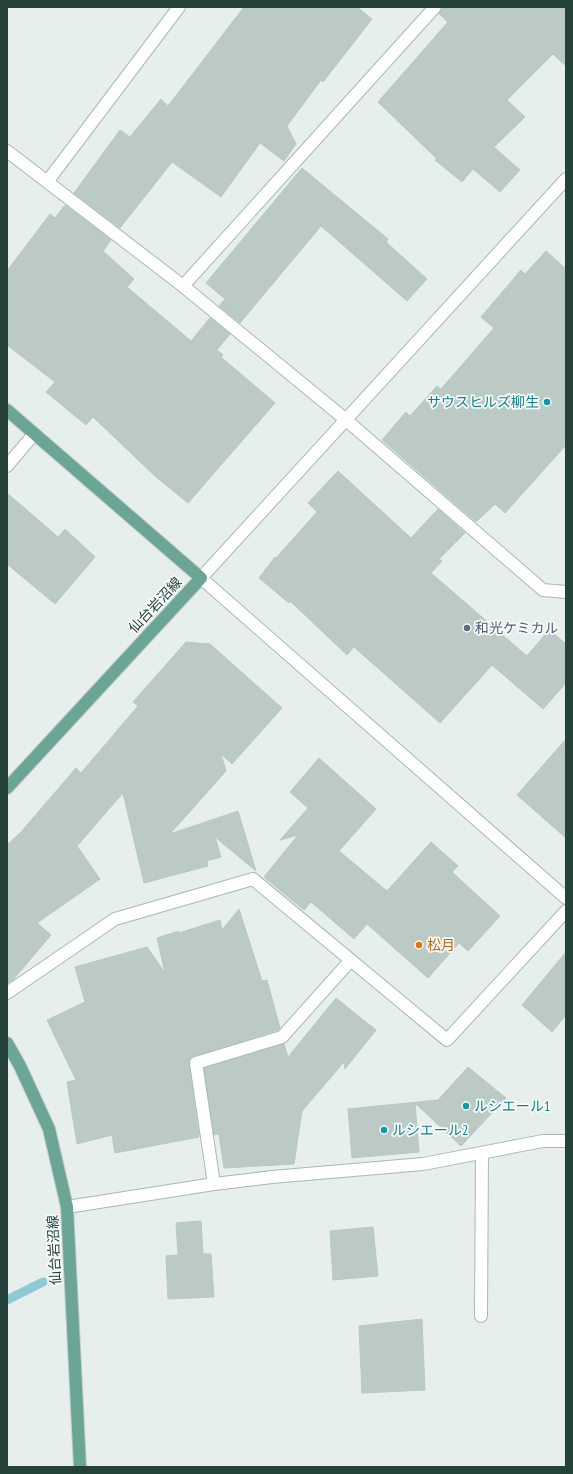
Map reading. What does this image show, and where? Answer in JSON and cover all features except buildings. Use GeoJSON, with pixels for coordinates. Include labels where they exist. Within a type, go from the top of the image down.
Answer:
{"type":"FeatureCollection","features":[{"type":"Feature","properties":{"kind":"main road","name":"仙台岩沼線"},"geometry":{"type":"LineString","coordinates":[[7,410],[201,578],[7,788]]}},
{"type":"Feature","properties":{"kind":"main road","name":"仙台岩沼線"},"geometry":{"type":"LineString","coordinates":[[7,1043],[20,1066],[49,1129],[67,1207],[80,1467]]}},
{"type":"Feature","properties":{"kind":"street"},"geometry":{"type":"LineString","coordinates":[[47,182],[179,7]]}},
{"type":"Feature","properties":{"kind":"street"},"geometry":{"type":"LineString","coordinates":[[184,286],[435,7]]}},
{"type":"Feature","properties":{"kind":"street"},"geometry":{"type":"LineString","coordinates":[[7,151],[184,286],[345,419],[543,590],[566,592]]}},
{"type":"Feature","properties":{"kind":"street"},"geometry":{"type":"LineString","coordinates":[[566,179],[201,578],[566,898]]}},
{"type":"Feature","properties":{"kind":"street"},"geometry":{"type":"LineString","coordinates":[[7,466],[34,434]]}},
{"type":"Feature","properties":{"kind":"street"},"geometry":{"type":"LineString","coordinates":[[7,993],[115,919],[253,880],[447,1040],[566,911]]}},
{"type":"Feature","properties":{"kind":"street"},"geometry":{"type":"LineString","coordinates":[[214,1184],[196,1063],[282,1037],[350,961]]}},
{"type":"Feature","properties":{"kind":"street"},"geometry":{"type":"LineString","coordinates":[[67,1207],[214,1184],[272,1177],[423,1164],[543,1141],[566,1141]]}},
{"type":"Feature","properties":{"kind":"street"},"geometry":{"type":"LineString","coordinates":[[481,1316],[482,1153]]}},
{"type":"Feature","properties":{"kind":"waterway"},"geometry":{"type":"LineString","coordinates":[[7,1300],[43,1282]]}},
{"type":"Feature","properties":{"kind":"place","name":"サウスヒルズ柳生"},"geometry":{"type":"Point","coordinates":[547,402]}},
{"type":"Feature","properties":{"kind":"place","name":"和光ケミカル"},"geometry":{"type":"Point","coordinates":[467,628]}},
{"type":"Feature","properties":{"kind":"place","name":"松月"},"geometry":{"type":"Point","coordinates":[419,945]}},
{"type":"Feature","properties":{"kind":"place","name":"ルシエール1"},"geometry":{"type":"Point","coordinates":[466,1106]}},
{"type":"Feature","properties":{"kind":"place","name":"ルシエール2"},"geometry":{"type":"Point","coordinates":[384,1130]}}]}
